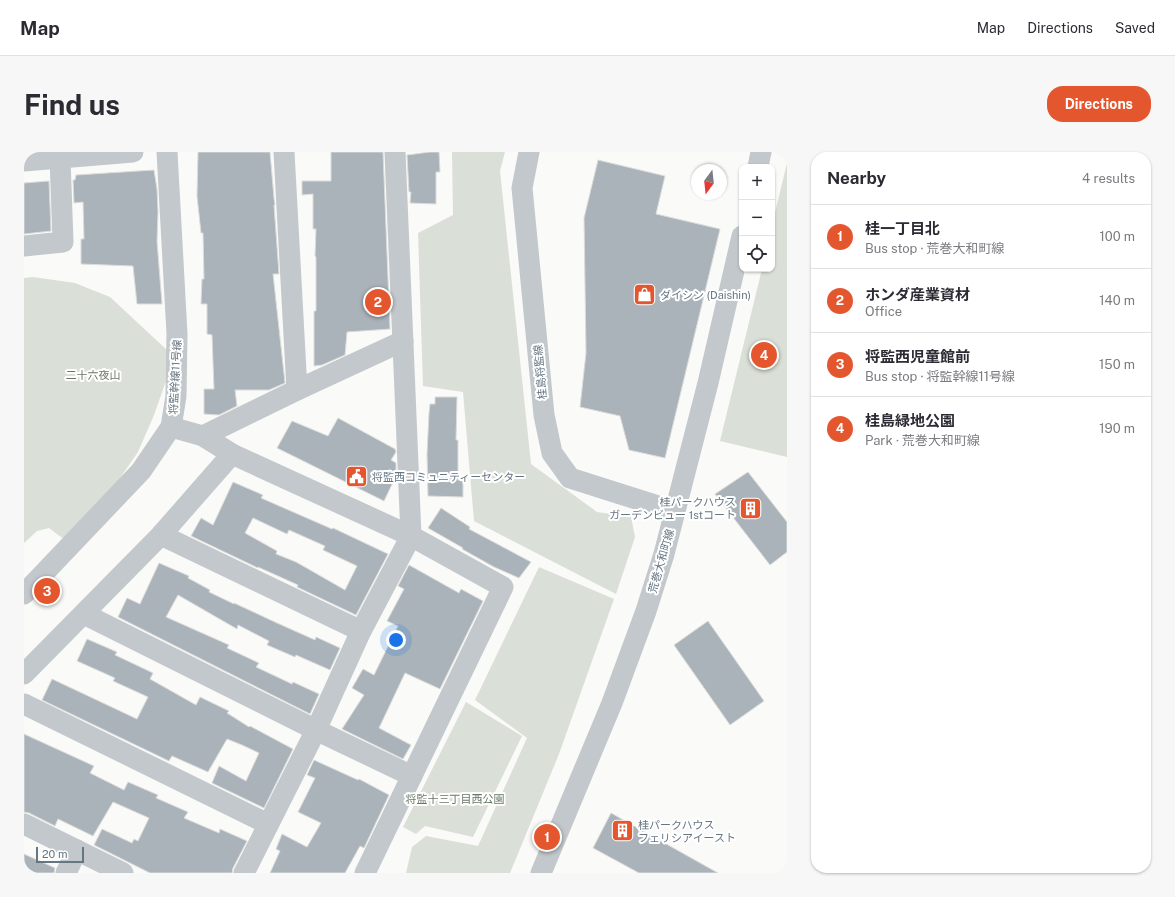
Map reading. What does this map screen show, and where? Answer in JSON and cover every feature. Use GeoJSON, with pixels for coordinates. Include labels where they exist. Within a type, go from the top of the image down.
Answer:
{"type":"FeatureCollection","features":[{"type":"Feature","properties":{"kind":"street"},"geometry":{"type":"LineString","coordinates":[[24,161],[133,152]]}},
{"type":"Feature","properties":{"kind":"street","name":"将監幹線11号線"},"geometry":{"type":"LineString","coordinates":[[24,594],[141,471],[171,427],[176,396],[177,334],[167,152]]}},
{"type":"Feature","properties":{"kind":"street"},"geometry":{"type":"LineString","coordinates":[[284,152],[297,390]]}},
{"type":"Feature","properties":{"kind":"street"},"geometry":{"type":"LineString","coordinates":[[244,873],[316,730],[361,631],[411,536],[394,152]]}},
{"type":"Feature","properties":{"kind":"street","name":"桂島将監線"},"geometry":{"type":"LineString","coordinates":[[529,152],[522,188],[544,415],[552,452],[570,478],[655,505],[674,513]]}},
{"type":"Feature","properties":{"kind":"street"},"geometry":{"type":"LineString","coordinates":[[759,164],[761,152]]}},
{"type":"Feature","properties":{"kind":"street"},"geometry":{"type":"LineString","coordinates":[[24,246],[63,242],[60,158]]}},
{"type":"Feature","properties":{"kind":"street","name":"荒巻大和町線"},"geometry":{"type":"LineString","coordinates":[[541,873],[612,703],[646,611],[664,554],[708,383],[739,249]]}},
{"type":"Feature","properties":{"kind":"street"},"geometry":{"type":"LineString","coordinates":[[203,436],[297,390],[403,341]]}},
{"type":"Feature","properties":{"kind":"street"},"geometry":{"type":"LineString","coordinates":[[171,427],[203,436],[232,454],[411,536],[503,587],[365,873]]}},
{"type":"Feature","properties":{"kind":"street"},"geometry":{"type":"LineString","coordinates":[[24,674],[161,535],[232,454]]}},
{"type":"Feature","properties":{"kind":"street"},"geometry":{"type":"LineString","coordinates":[[161,535],[361,631]]}},
{"type":"Feature","properties":{"kind":"street"},"geometry":{"type":"LineString","coordinates":[[84,614],[316,730],[412,776]]}},
{"type":"Feature","properties":{"kind":"street"},"geometry":{"type":"LineString","coordinates":[[24,704],[268,824]]}},
{"type":"Feature","properties":{"kind":"street"},"geometry":{"type":"LineString","coordinates":[[24,824],[123,873]]}},
{"type":"Feature","properties":{"kind":"street"},"geometry":{"type":"LineString","coordinates":[[66,873],[77,850]]}},
{"type":"Feature","properties":{"kind":"green space"},"geometry":{"type":"Polygon","coordinates":[[[452,152],[505,152],[500,171],[531,464],[597,512],[631,517],[635,537],[616,594],[474,521],[463,392],[423,386],[418,233],[453,215],[452,152]]]}},
{"type":"Feature","properties":{"kind":"green space"},"geometry":{"type":"Polygon","coordinates":[[[787,163],[787,457],[720,441],[761,272],[775,272],[775,213],[787,163]]]}},
{"type":"Feature","properties":{"kind":"green space","name":"二十六夜山"},"geometry":{"type":"Polygon","coordinates":[[[33,277],[75,283],[110,297],[168,351],[166,381],[154,415],[138,452],[104,501],[65,540],[49,528],[37,531],[24,543],[24,278],[33,277]]]}},
{"type":"Feature","properties":{"kind":"green space"},"geometry":{"type":"Polygon","coordinates":[[[539,567],[614,599],[559,754],[510,873],[406,873],[412,847],[426,836],[478,846],[527,738],[475,700],[539,567]]]}},
{"type":"Feature","properties":{"kind":"green space","name":"将監十三丁目西公園"},"geometry":{"type":"Polygon","coordinates":[[[466,702],[522,736],[473,837],[425,826],[416,834],[403,827],[466,702]]]}},
{"type":"Feature","properties":{"kind":"building"},"geometry":{"type":"Polygon","coordinates":[[[198,152],[270,152],[275,205],[279,274],[273,274],[285,383],[269,390],[235,390],[237,406],[219,415],[204,414],[204,389],[214,389],[212,335],[207,334],[207,304],[201,304],[202,279],[204,279],[203,233],[201,233],[197,196],[198,152]]]}},
{"type":"Feature","properties":{"kind":"building"},"geometry":{"type":"Polygon","coordinates":[[[331,152],[383,152],[390,329],[347,332],[345,355],[322,365],[314,366],[316,229],[313,229],[313,194],[302,195],[302,181],[331,181],[331,152]]]}},
{"type":"Feature","properties":{"kind":"building"},"geometry":{"type":"Polygon","coordinates":[[[439,152],[440,172],[436,172],[436,204],[410,203],[411,192],[409,192],[407,155],[439,152]]]}},
{"type":"Feature","properties":{"kind":"building"},"geometry":{"type":"Polygon","coordinates":[[[598,160],[665,176],[656,214],[720,229],[665,458],[629,450],[620,416],[580,407],[586,353],[584,218],[598,160]]]}},
{"type":"Feature","properties":{"kind":"building"},"geometry":{"type":"Polygon","coordinates":[[[154,170],[157,189],[157,241],[162,304],[137,304],[133,266],[81,264],[81,239],[84,239],[83,202],[74,203],[73,180],[75,180],[76,175],[154,170]]]}},
{"type":"Feature","properties":{"kind":"building"},"geometry":{"type":"Polygon","coordinates":[[[49,181],[51,231],[24,234],[24,183],[49,181]]]}},
{"type":"Feature","properties":{"kind":"building"},"geometry":{"type":"Polygon","coordinates":[[[435,397],[457,397],[456,440],[458,440],[458,480],[463,480],[463,497],[428,496],[427,454],[429,413],[430,404],[435,404],[435,397]]]}},
{"type":"Feature","properties":{"kind":"building"},"geometry":{"type":"Polygon","coordinates":[[[338,418],[395,449],[396,452],[391,460],[396,463],[396,476],[384,501],[277,448],[292,421],[328,436],[338,418]]]}},
{"type":"Feature","properties":{"kind":"building","name":"桂パークハウス ガーデンビュー 1stコート"},"geometry":{"type":"Polygon","coordinates":[[[748,472],[787,522],[787,552],[770,565],[715,494],[748,472]]]}},
{"type":"Feature","properties":{"kind":"building"},"geometry":{"type":"Polygon","coordinates":[[[233,482],[263,495],[261,498],[332,529],[333,528],[388,554],[356,615],[297,587],[298,585],[191,536],[201,518],[213,525],[233,482]],[[253,518],[245,533],[277,551],[276,554],[296,562],[345,590],[357,566],[323,550],[325,546],[289,530],[287,534],[253,518]]]}},
{"type":"Feature","properties":{"kind":"building"},"geometry":{"type":"Polygon","coordinates":[[[441,508],[470,527],[469,529],[531,562],[519,578],[494,567],[462,549],[463,548],[428,528],[441,508]]]}},
{"type":"Feature","properties":{"kind":"building"},"geometry":{"type":"Polygon","coordinates":[[[159,563],[189,576],[188,578],[210,590],[209,592],[234,604],[315,640],[316,637],[340,648],[330,670],[296,655],[295,657],[267,645],[269,641],[238,625],[237,629],[178,595],[166,617],[229,645],[227,648],[259,663],[256,667],[292,684],[293,682],[319,694],[310,714],[118,617],[127,598],[140,604],[159,563]]]}},
{"type":"Feature","properties":{"kind":"building"},"geometry":{"type":"Polygon","coordinates":[[[409,565],[459,593],[461,589],[483,601],[440,689],[405,673],[379,728],[411,745],[403,759],[342,729],[364,695],[352,688],[363,669],[374,675],[398,626],[387,621],[404,589],[398,586],[409,565]]]}},
{"type":"Feature","properties":{"kind":"building"},"geometry":{"type":"Polygon","coordinates":[[[708,621],[764,701],[730,725],[674,645],[708,621]]]}},
{"type":"Feature","properties":{"kind":"building"},"geometry":{"type":"Polygon","coordinates":[[[87,639],[117,652],[115,655],[153,673],[150,679],[196,705],[200,697],[229,711],[227,713],[249,727],[250,726],[293,749],[264,808],[212,783],[219,766],[246,781],[259,753],[227,739],[208,772],[172,756],[169,761],[42,700],[52,679],[137,719],[148,697],[113,681],[115,678],[77,661],[87,639]]]}},
{"type":"Feature","properties":{"kind":"building"},"geometry":{"type":"Polygon","coordinates":[[[24,734],[94,766],[90,773],[124,790],[128,782],[158,795],[156,798],[188,812],[184,818],[219,833],[220,829],[247,841],[233,868],[232,873],[150,873],[94,845],[102,829],[132,843],[134,839],[138,841],[149,818],[113,802],[93,836],[58,819],[55,826],[24,812],[24,734]]]}},
{"type":"Feature","properties":{"kind":"building"},"geometry":{"type":"Polygon","coordinates":[[[314,760],[358,780],[359,779],[389,795],[364,848],[360,846],[345,873],[270,873],[280,851],[276,849],[282,834],[307,847],[321,823],[298,812],[315,778],[307,775],[314,760]]]}},
{"type":"Feature","properties":{"kind":"building","name":"桂パークハウス フェリシアイースト"},"geometry":{"type":"Polygon","coordinates":[[[611,813],[718,873],[639,873],[593,848],[611,813]]]}},
{"type":"Feature","properties":{"kind":"building"},"geometry":{"type":"Polygon","coordinates":[[[24,854],[55,868],[54,873],[24,873],[24,854]]]}},
{"type":"Feature","properties":{"kind":"place","name":"ダイシン (Daishin)"},"geometry":{"type":"Point","coordinates":[644,295]}},
{"type":"Feature","properties":{"kind":"place","name":"ホンダ産業資材"},"geometry":{"type":"Point","coordinates":[378,302]}},
{"type":"Feature","properties":{"kind":"place","name":"桂島緑地公園"},"geometry":{"type":"Point","coordinates":[764,355]}},
{"type":"Feature","properties":{"kind":"place","name":"将監西コミュニティーセンター"},"geometry":{"type":"Point","coordinates":[356,477]}},
{"type":"Feature","properties":{"kind":"place","name":"桂パークハウス ガーデンビュー 1stコート"},"geometry":{"type":"Point","coordinates":[751,508]}},
{"type":"Feature","properties":{"kind":"place","name":"将監西児童館前"},"geometry":{"type":"Point","coordinates":[47,591]}},
{"type":"Feature","properties":{"kind":"place","name":"桂パークハウス フェリシアイースト"},"geometry":{"type":"Point","coordinates":[622,831]}},
{"type":"Feature","properties":{"kind":"place","name":"桂一丁目北"},"geometry":{"type":"Point","coordinates":[547,837]}}]}
